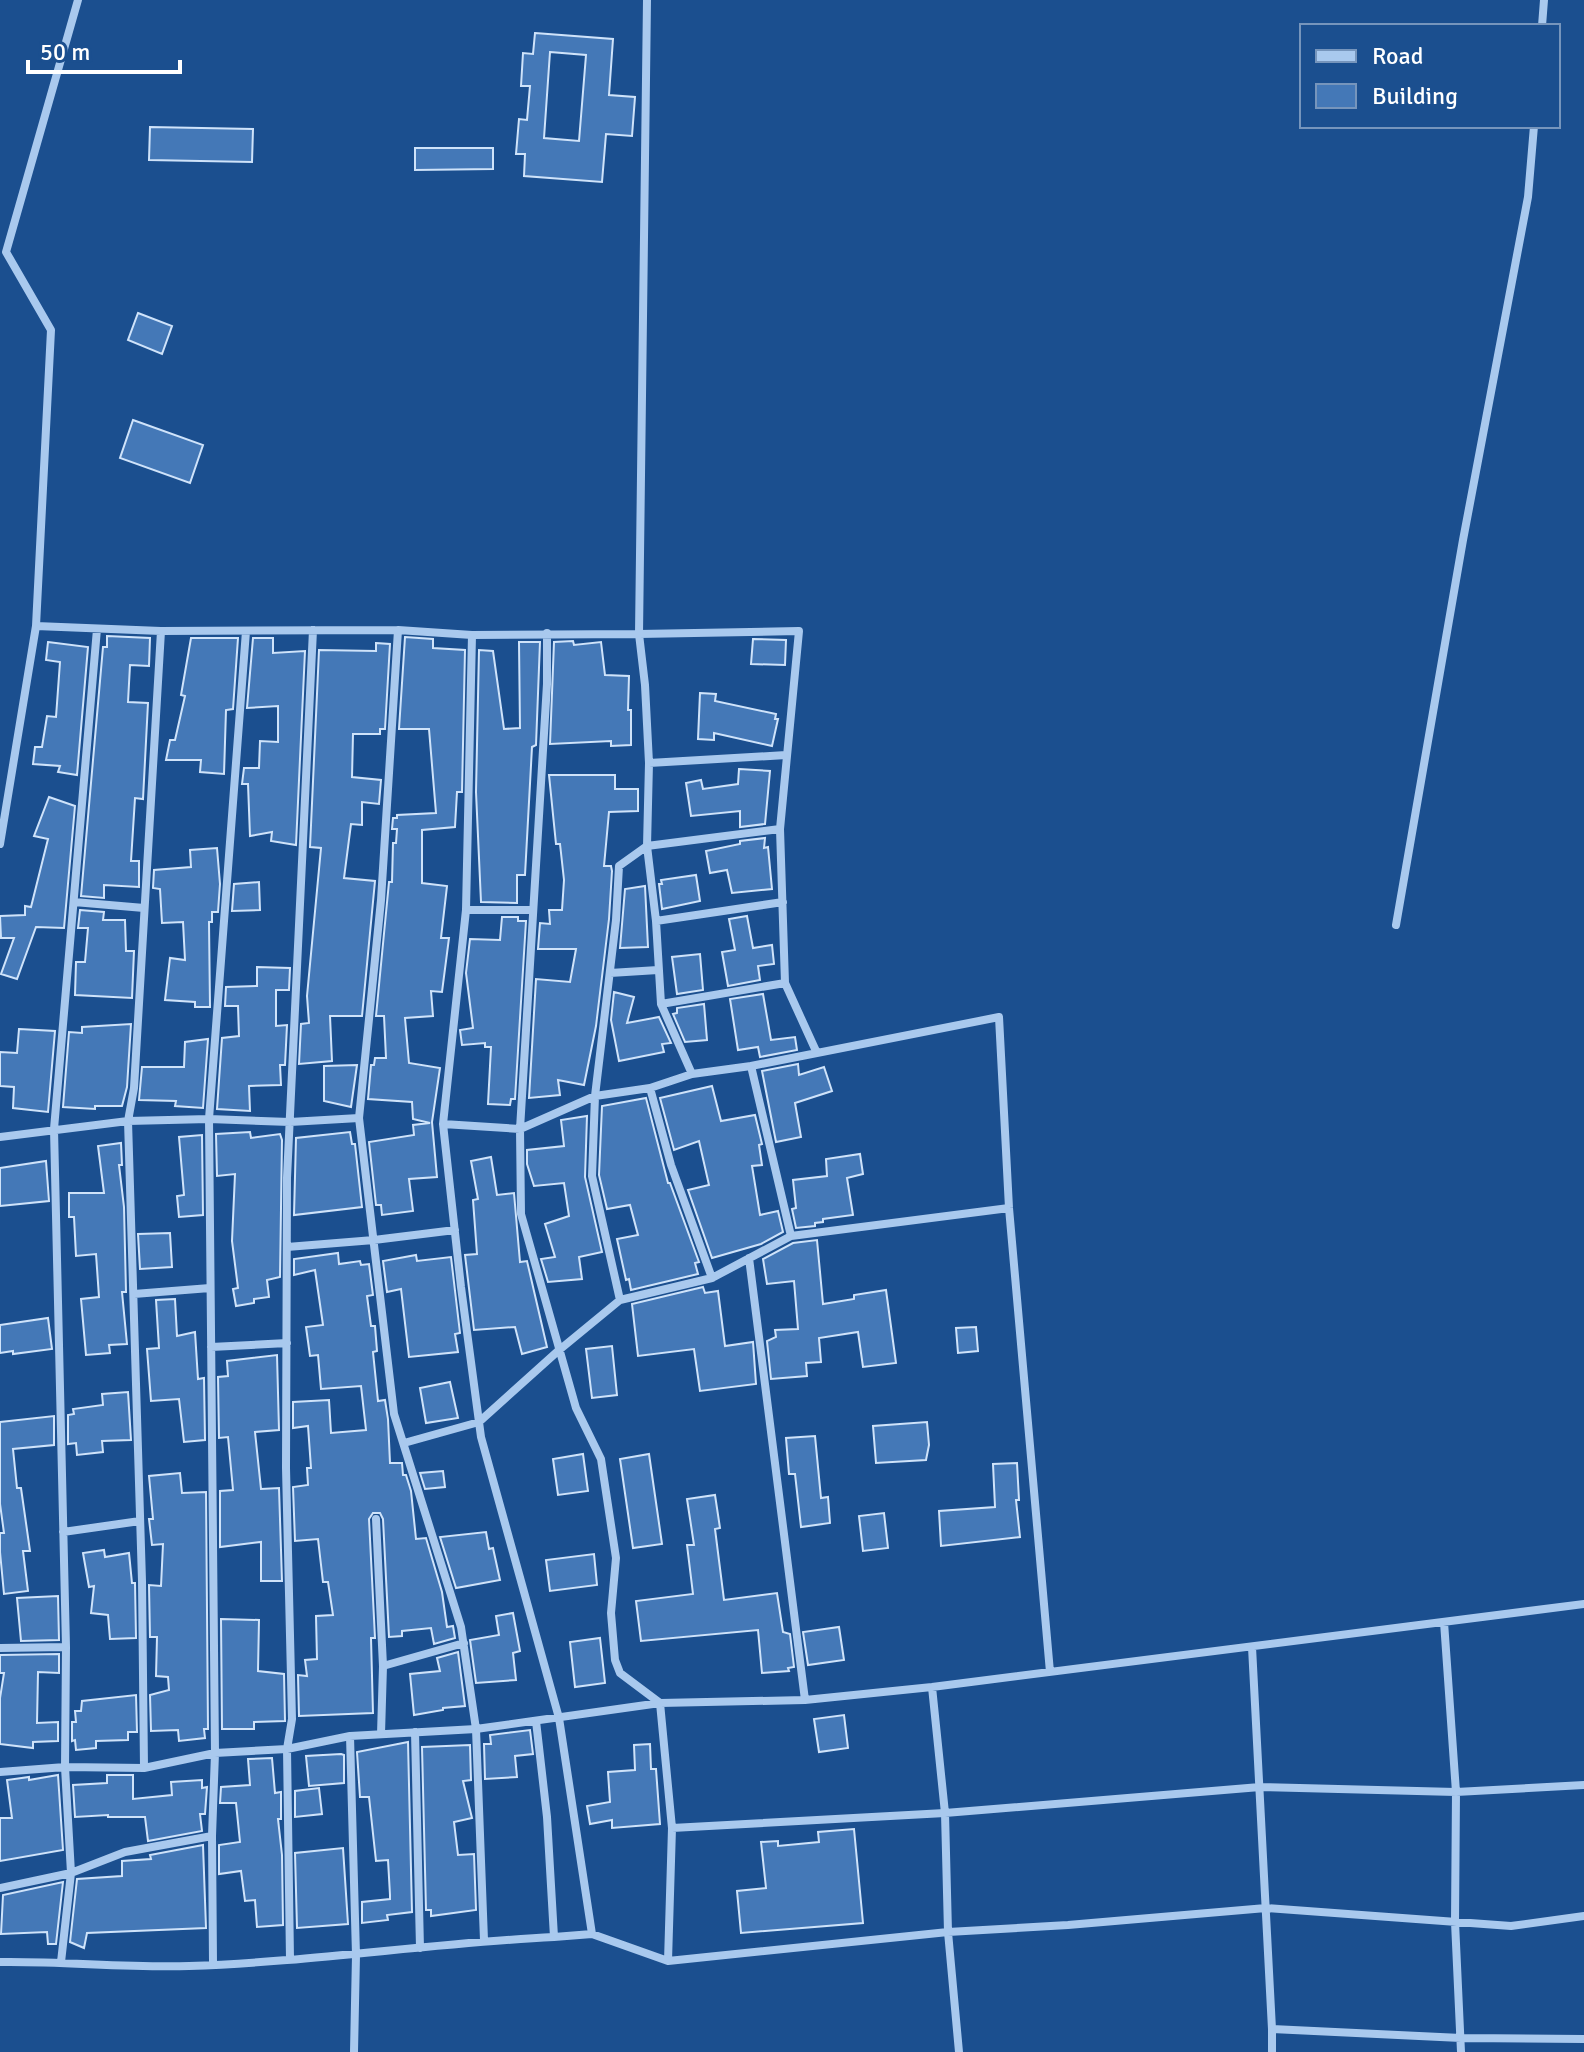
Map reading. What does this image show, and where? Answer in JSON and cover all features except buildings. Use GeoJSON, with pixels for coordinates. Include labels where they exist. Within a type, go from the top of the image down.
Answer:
{"type":"FeatureCollection","features":[{"type":"Feature","properties":{"kind":"street"},"geometry":{"type":"LineString","coordinates":[[0,844],[36,626],[51,330],[6,252],[78,0]]}},
{"type":"Feature","properties":{"kind":"street"},"geometry":{"type":"LineString","coordinates":[[647,0],[639,634],[649,763],[647,846],[661,1004],[692,1074]]}},
{"type":"Feature","properties":{"kind":"street"},"geometry":{"type":"LineString","coordinates":[[1542,24],[1544,0]]}},
{"type":"Feature","properties":{"kind":"street"},"geometry":{"type":"LineString","coordinates":[[1396,925],[1463,540],[1528,197],[1534,128]]}},
{"type":"Feature","properties":{"kind":"street"},"geometry":{"type":"LineString","coordinates":[[36,626],[161,631],[398,630],[472,635],[799,631],[780,829],[785,983],[816,1051]]}},
{"type":"Feature","properties":{"kind":"street"},"geometry":{"type":"LineString","coordinates":[[61,1962],[71,1873],[65,1767],[66,1647],[54,1129],[97,629]]}},
{"type":"Feature","properties":{"kind":"street"},"geometry":{"type":"LineString","coordinates":[[290,1959],[287,1749],[292,1719],[286,1468],[287,1247],[313,630]]}},
{"type":"Feature","properties":{"kind":"street"},"geometry":{"type":"LineString","coordinates":[[398,630],[381,900],[359,1118],[394,1414],[464,1643],[476,1729],[484,1940]]}},
{"type":"Feature","properties":{"kind":"street"},"geometry":{"type":"LineString","coordinates":[[144,1768],[128,1121],[134,1088],[161,631]]}},
{"type":"Feature","properties":{"kind":"street"},"geometry":{"type":"LineString","coordinates":[[213,1963],[215,1753],[209,1119],[246,631]]}},
{"type":"Feature","properties":{"kind":"street"},"geometry":{"type":"LineString","coordinates":[[547,633],[547,684],[520,1129],[521,1214],[558,1351],[580,1418],[601,1459],[616,1558],[611,1613],[615,1660],[620,1673],[660,1703],[672,1828],[668,1961]]}},
{"type":"Feature","properties":{"kind":"street"},"geometry":{"type":"LineString","coordinates":[[472,635],[466,910],[443,1124],[479,1422],[559,1718],[592,1934]]}},
{"type":"Feature","properties":{"kind":"street"},"geometry":{"type":"LineString","coordinates":[[649,763],[786,755]]}},
{"type":"Feature","properties":{"kind":"street"},"geometry":{"type":"LineString","coordinates":[[620,1300],[592,1176],[595,1096],[619,866],[647,846],[780,829]]}},
{"type":"Feature","properties":{"kind":"street"},"geometry":{"type":"LineString","coordinates":[[74,902],[144,908]]}},
{"type":"Feature","properties":{"kind":"street"},"geometry":{"type":"LineString","coordinates":[[656,921],[783,902]]}},
{"type":"Feature","properties":{"kind":"street"},"geometry":{"type":"LineString","coordinates":[[466,910],[533,910]]}},
{"type":"Feature","properties":{"kind":"street"},"geometry":{"type":"LineString","coordinates":[[610,973],[658,970]]}},
{"type":"Feature","properties":{"kind":"street"},"geometry":{"type":"LineString","coordinates":[[661,1004],[785,983]]}},
{"type":"Feature","properties":{"kind":"street"},"geometry":{"type":"LineString","coordinates":[[443,1124],[520,1129],[595,1096],[650,1088],[692,1074],[751,1066],[999,1017],[1009,1208],[1050,1672]]}},
{"type":"Feature","properties":{"kind":"street"},"geometry":{"type":"LineString","coordinates":[[751,1066],[791,1236]]}},
{"type":"Feature","properties":{"kind":"street"},"geometry":{"type":"LineString","coordinates":[[650,1088],[671,1165],[712,1278]]}},
{"type":"Feature","properties":{"kind":"street"},"geometry":{"type":"LineString","coordinates":[[0,1137],[128,1121],[209,1119],[290,1122],[359,1118]]}},
{"type":"Feature","properties":{"kind":"street"},"geometry":{"type":"LineString","coordinates":[[404,1443],[479,1422],[620,1300],[712,1278],[791,1236],[1009,1208]]}},
{"type":"Feature","properties":{"kind":"street"},"geometry":{"type":"LineString","coordinates":[[287,1247],[455,1230]]}},
{"type":"Feature","properties":{"kind":"street"},"geometry":{"type":"LineString","coordinates":[[749,1258],[805,1700]]}},
{"type":"Feature","properties":{"kind":"street"},"geometry":{"type":"LineString","coordinates":[[134,1294],[210,1288]]}},
{"type":"Feature","properties":{"kind":"street"},"geometry":{"type":"LineString","coordinates":[[211,1347],[287,1343]]}},
{"type":"Feature","properties":{"kind":"street"},"geometry":{"type":"LineString","coordinates":[[376,1519],[383,1666],[381,1734]]}},
{"type":"Feature","properties":{"kind":"street"},"geometry":{"type":"LineString","coordinates":[[63,1532],[140,1521]]}},
{"type":"Feature","properties":{"kind":"street"},"geometry":{"type":"LineString","coordinates":[[0,1772],[65,1767],[144,1768],[215,1753],[287,1749],[350,1736],[476,1729],[660,1703],[805,1700],[932,1687],[1584,1604]]}},
{"type":"Feature","properties":{"kind":"street"},"geometry":{"type":"LineString","coordinates":[[1444,1622],[1456,1792],[1455,1922],[1461,2052]]}},
{"type":"Feature","properties":{"kind":"street"},"geometry":{"type":"LineString","coordinates":[[383,1666],[464,1643]]}},
{"type":"Feature","properties":{"kind":"street"},"geometry":{"type":"LineString","coordinates":[[0,1648],[66,1647]]}},
{"type":"Feature","properties":{"kind":"street"},"geometry":{"type":"LineString","coordinates":[[1252,1647],[1272,2052]]}},
{"type":"Feature","properties":{"kind":"street"},"geometry":{"type":"LineString","coordinates":[[932,1687],[945,1813],[948,1932],[959,2052]]}},
{"type":"Feature","properties":{"kind":"street"},"geometry":{"type":"LineString","coordinates":[[536,1721],[547,1817],[554,1937]]}},
{"type":"Feature","properties":{"kind":"street"},"geometry":{"type":"LineString","coordinates":[[415,1732],[420,1948]]}},
{"type":"Feature","properties":{"kind":"street"},"geometry":{"type":"LineString","coordinates":[[350,1736],[356,1955],[354,2052]]}},
{"type":"Feature","properties":{"kind":"street"},"geometry":{"type":"LineString","coordinates":[[672,1828],[945,1813],[1260,1787],[1456,1792],[1584,1785]]}},
{"type":"Feature","properties":{"kind":"street"},"geometry":{"type":"LineString","coordinates":[[0,1888],[71,1873],[125,1852],[212,1836]]}},
{"type":"Feature","properties":{"kind":"street"},"geometry":{"type":"LineString","coordinates":[[0,1962],[190,1966],[356,1955],[484,1940],[592,1934],[668,1961],[948,1932],[1266,1908],[1511,1926],[1584,1916]]}},
{"type":"Feature","properties":{"kind":"street"},"geometry":{"type":"LineString","coordinates":[[1272,2029],[1461,2038],[1584,2039]]}}]}
